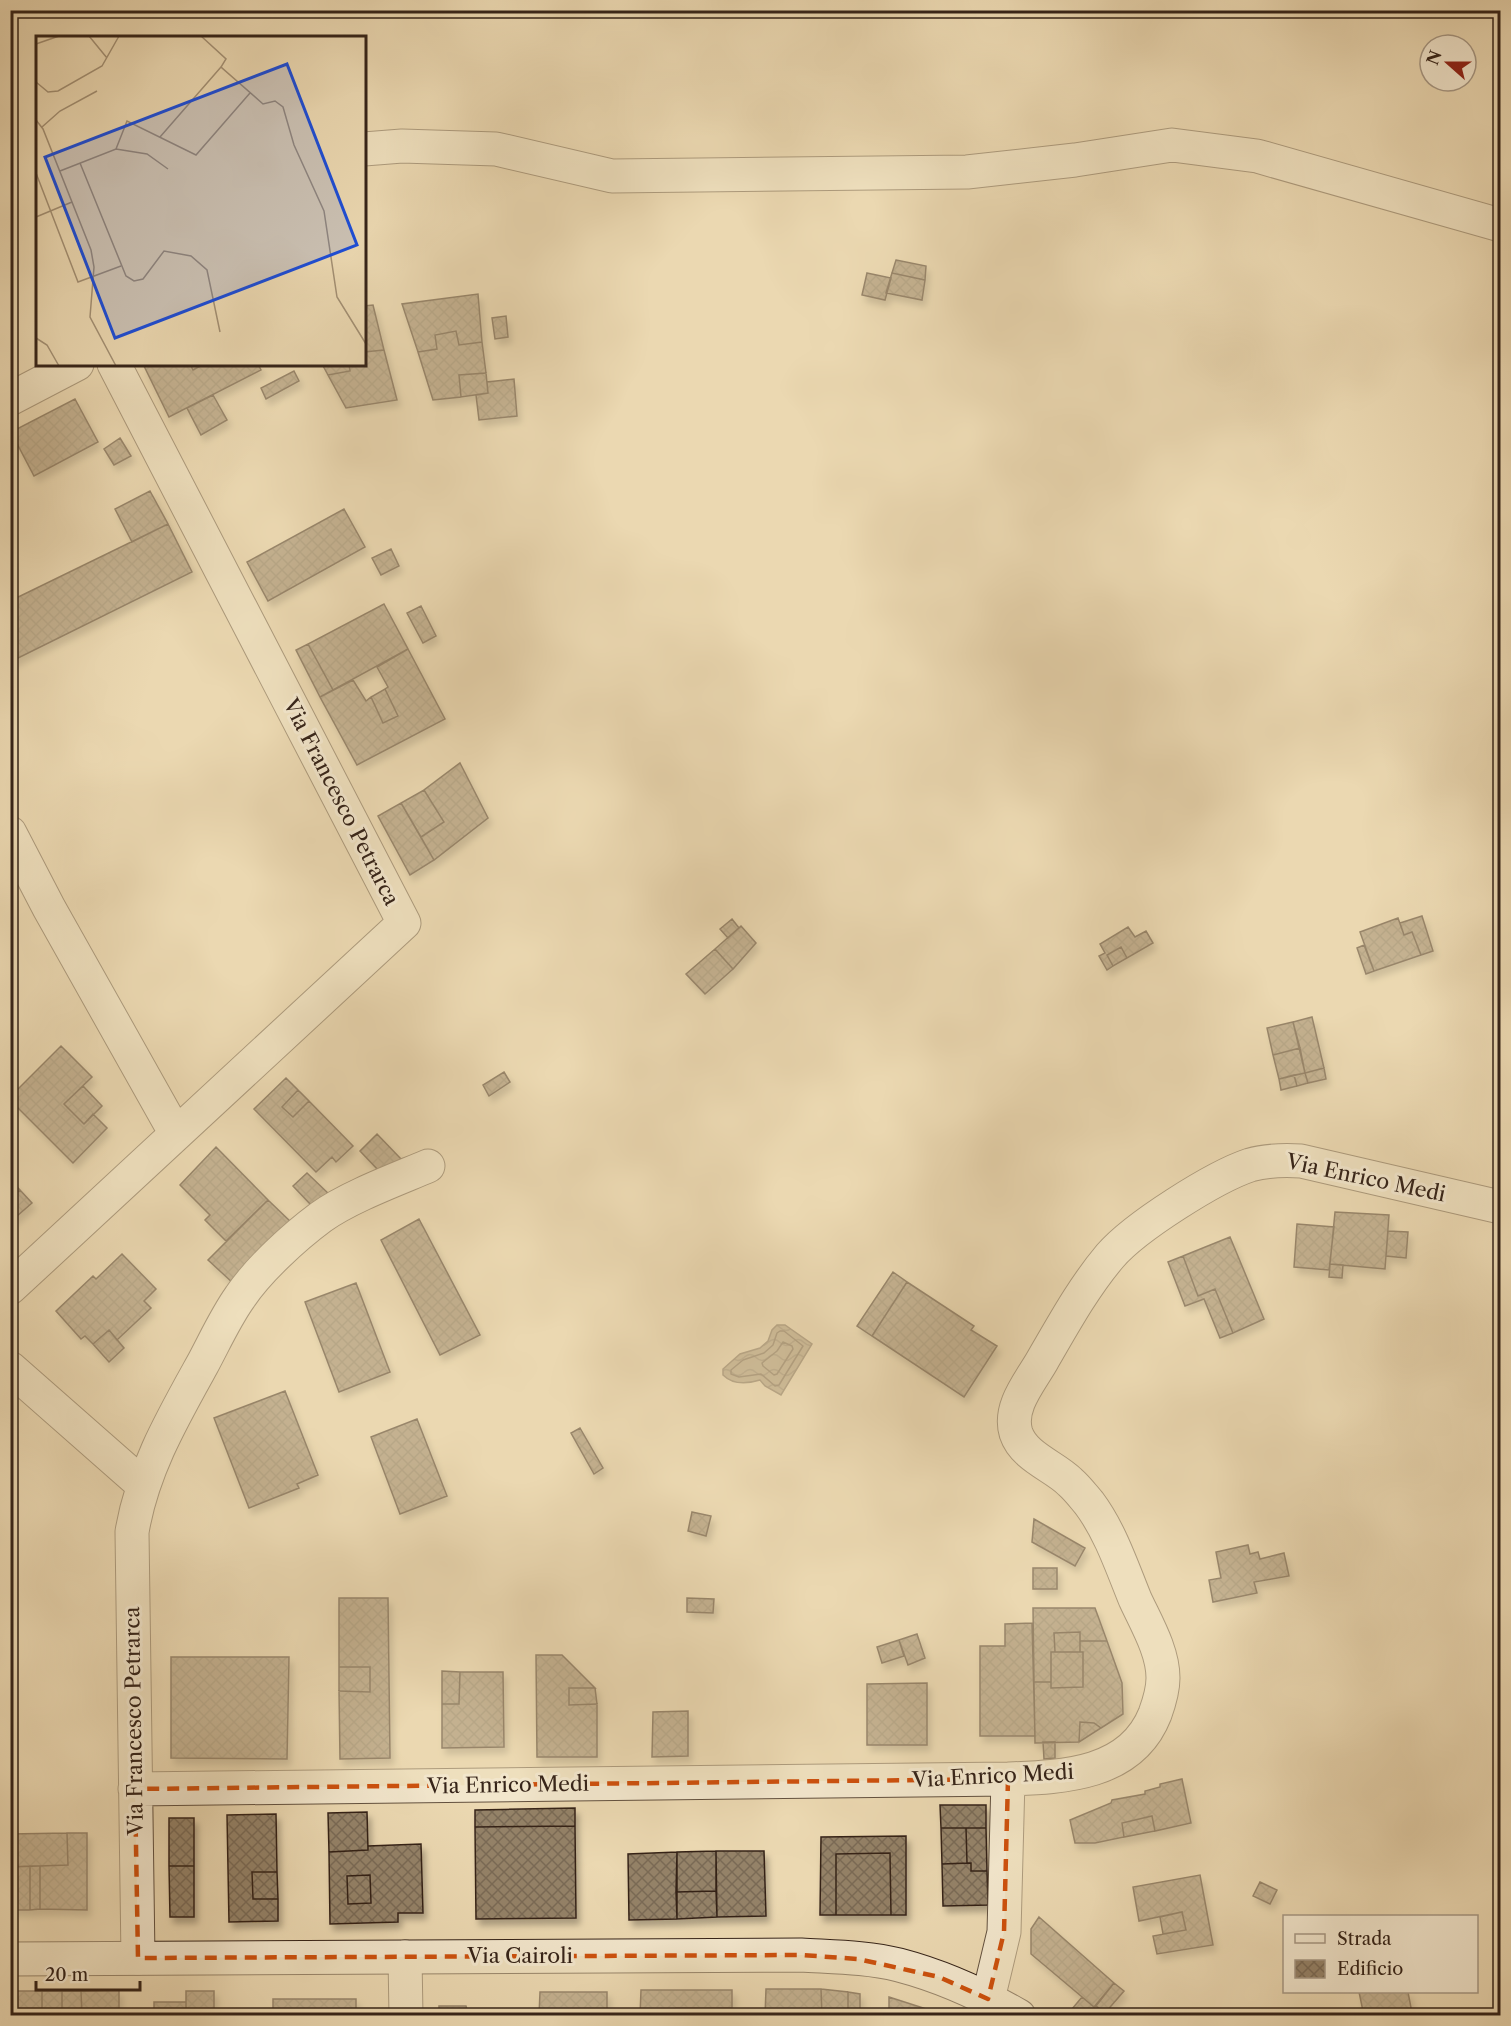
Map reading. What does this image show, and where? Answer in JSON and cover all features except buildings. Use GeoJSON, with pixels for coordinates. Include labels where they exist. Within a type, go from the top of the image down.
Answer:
{"type":"FeatureCollection","features":[{"type":"Feature","properties":{"kind":"street"},"geometry":{"type":"LineString","coordinates":[[366,149],[402,146],[496,149],[612,176],[967,172],[1075,160],[1172,145],[1257,156],[1500,225]]}},
{"type":"Feature","properties":{"kind":"street"},"geometry":{"type":"LineString","coordinates":[[10,399],[74,366]]}},
{"type":"Feature","properties":{"kind":"street","name":"Via Francesco Petrarca"},"geometry":{"type":"LineString","coordinates":[[10,1287],[404,923],[115,366]]}},
{"type":"Feature","properties":{"kind":"street"},"geometry":{"type":"LineString","coordinates":[[10,833],[176,1134]]}},
{"type":"Feature","properties":{"kind":"street","name":"Via Enrico Medi"},"geometry":{"type":"LineString","coordinates":[[135,1789],[1008,1779],[1066,1775],[1093,1770],[1132,1749],[1150,1727],[1158,1705],[1163,1678],[1159,1654],[1106,1530],[1070,1481],[1022,1445],[1016,1434],[1014,1422],[1019,1400],[1088,1285],[1112,1254],[1167,1211],[1226,1174],[1252,1164],[1275,1160],[1301,1161],[1500,1207]]}},
{"type":"Feature","properties":{"kind":"street","name":"Via Francesco Petrarca"},"geometry":{"type":"LineString","coordinates":[[138,1958],[132,1532],[136,1507],[143,1485],[156,1450],[179,1407],[239,1298],[259,1273],[321,1217],[428,1166]]}},
{"type":"Feature","properties":{"kind":"street"},"geometry":{"type":"LineString","coordinates":[[10,1368],[143,1485]]}},
{"type":"Feature","properties":{"kind":"street"},"geometry":{"type":"LineString","coordinates":[[989,2007],[1004,1932],[1008,1779]]}},
{"type":"Feature","properties":{"kind":"street","name":"Via Cairoli"},"geometry":{"type":"LineString","coordinates":[[10,1959],[801,1954],[898,1965],[939,1977],[989,2007],[1019,2016]]}},
{"type":"Feature","properties":{"kind":"street"},"geometry":{"type":"LineString","coordinates":[[405,1957],[406,2016]]}},
{"type":"Feature","properties":{"kind":"highlighted area"},"geometry":{"type":"Polygon","coordinates":[[[1008,1779],[1004,1932],[988,1999],[939,1977],[858,1959],[801,1955],[138,1958],[135,1789],[1008,1779]]]}},
{"type":"Feature","properties":{"kind":"water"},"geometry":{"type":"Polygon","coordinates":[[[777,1325],[785,1325],[812,1344],[781,1395],[765,1386],[760,1380],[740,1383],[731,1381],[723,1375],[723,1369],[740,1354],[760,1348],[768,1341],[772,1330],[777,1325]]]}}]}
